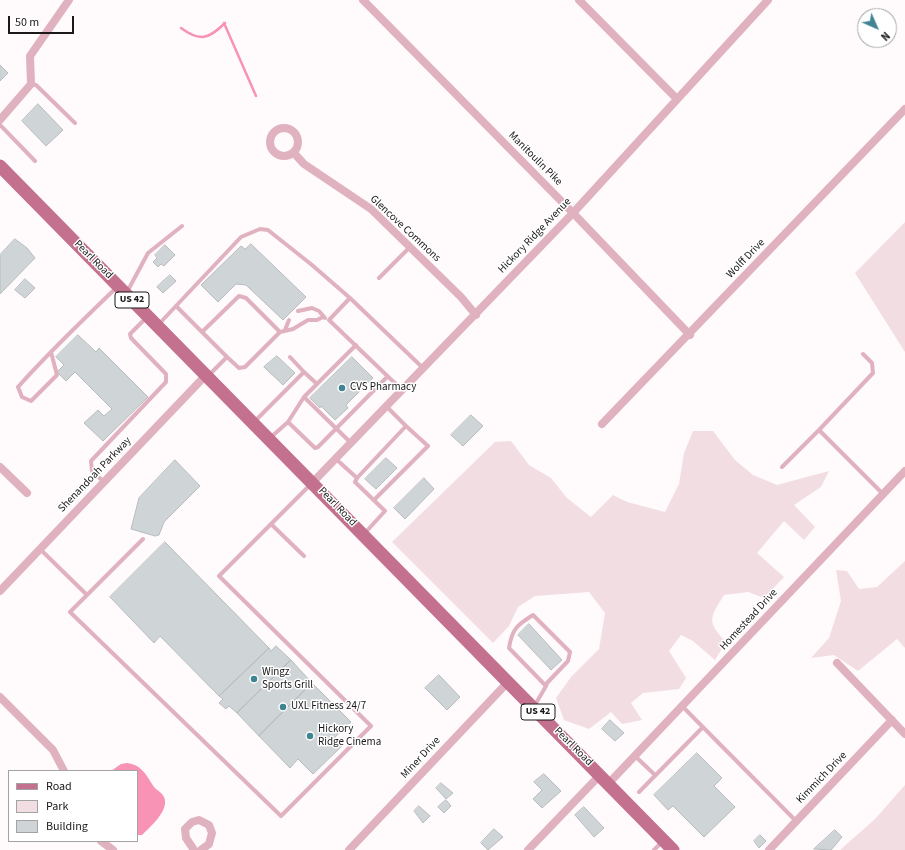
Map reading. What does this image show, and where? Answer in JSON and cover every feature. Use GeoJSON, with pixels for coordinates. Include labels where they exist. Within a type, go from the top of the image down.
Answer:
{"type":"FeatureCollection","features":[{"type":"Feature","properties":{"kind":"main road","name":"Pearl Road"},"geometry":{"type":"LineString","coordinates":[[0,166],[674,850]]}},
{"type":"Feature","properties":{"kind":"street"},"geometry":{"type":"LineString","coordinates":[[0,120],[31,84],[30,56],[69,0]]}},
{"type":"Feature","properties":{"kind":"street","name":"Manitoulin Pike"},"geometry":{"type":"LineString","coordinates":[[363,0],[573,213],[690,335]]}},
{"type":"Feature","properties":{"kind":"street"},"geometry":{"type":"LineString","coordinates":[[580,0],[677,99]]}},
{"type":"Feature","properties":{"kind":"street","name":"Hickory Ridge Avenue"},"geometry":{"type":"LineString","coordinates":[[313,482],[573,213],[768,0]]}},
{"type":"Feature","properties":{"kind":"street","name":"Wolff Drive"},"geometry":{"type":"LineString","coordinates":[[602,424],[690,335],[905,109]]}},
{"type":"Feature","properties":{"kind":"street","name":"Glencove Commons"},"geometry":{"type":"LineString","coordinates":[[294,153],[304,164],[371,209],[461,297],[476,314]]}},
{"type":"Feature","properties":{"kind":"street","name":"Shenandoah Parkway"},"geometry":{"type":"LineString","coordinates":[[0,591],[207,376]]}},
{"type":"Feature","properties":{"kind":"street"},"geometry":{"type":"LineString","coordinates":[[0,467],[27,493]]}},
{"type":"Feature","properties":{"kind":"street","name":"Homestead Drive"},"geometry":{"type":"LineString","coordinates":[[528,850],[604,779],[635,756],[905,471]]}},
{"type":"Feature","properties":{"kind":"street"},"geometry":{"type":"LineString","coordinates":[[838,664],[905,734]]}},
{"type":"Feature","properties":{"kind":"street","name":"Miner Drive"},"geometry":{"type":"LineString","coordinates":[[349,850],[508,682]]}},
{"type":"Feature","properties":{"kind":"street"},"geometry":{"type":"LineString","coordinates":[[0,697],[53,750],[63,770]]}},
{"type":"Feature","properties":{"kind":"street","name":"Kimmich Drive"},"geometry":{"type":"LineString","coordinates":[[769,850],[892,720]]}},
{"type":"Feature","properties":{"kind":"street"},"geometry":{"type":"LineString","coordinates":[[194,850],[186,838],[185,829],[192,822],[199,820],[209,825],[212,833],[209,844],[201,850]]}},
{"type":"Feature","properties":{"kind":"street"},"geometry":{"type":"LineString","coordinates":[[102,842],[113,850]]}},
{"type":"Feature","properties":{"kind":"lane"},"geometry":{"type":"LineString","coordinates":[[31,84],[36,85],[75,123]]}},
{"type":"Feature","properties":{"kind":"lane"},"geometry":{"type":"LineString","coordinates":[[0,125],[35,161]]}},
{"type":"Feature","properties":{"kind":"lane"},"geometry":{"type":"LineString","coordinates":[[51,352],[57,375],[31,401],[22,396],[18,388],[51,352],[122,290],[148,253],[182,226]]}},
{"type":"Feature","properties":{"kind":"lane"},"geometry":{"type":"LineString","coordinates":[[104,482],[92,471],[92,460],[166,382],[166,374],[130,338],[132,331],[176,306],[242,237],[260,229],[268,230],[312,265],[350,298],[423,369]]}},
{"type":"Feature","properties":{"kind":"lane"},"geometry":{"type":"LineString","coordinates":[[379,278],[410,247]]}},
{"type":"Feature","properties":{"kind":"lane"},"geometry":{"type":"LineString","coordinates":[[202,332],[239,296],[246,298],[283,331]]}},
{"type":"Feature","properties":{"kind":"lane"},"geometry":{"type":"LineString","coordinates":[[329,320],[350,298]]}},
{"type":"Feature","properties":{"kind":"lane"},"geometry":{"type":"LineString","coordinates":[[176,306],[227,358],[239,368],[245,367],[283,331],[289,320]]}},
{"type":"Feature","properties":{"kind":"lane"},"geometry":{"type":"LineString","coordinates":[[298,311],[312,308],[319,311],[323,317],[329,320],[402,390]]}},
{"type":"Feature","properties":{"kind":"lane"},"geometry":{"type":"LineString","coordinates":[[283,331],[293,328],[308,320],[317,320],[323,317]]}},
{"type":"Feature","properties":{"kind":"lane"},"geometry":{"type":"LineString","coordinates":[[270,439],[288,422],[304,397],[356,345]]}},
{"type":"Feature","properties":{"kind":"lane"},"geometry":{"type":"LineString","coordinates":[[782,467],[873,373],[872,363],[864,354]]}},
{"type":"Feature","properties":{"kind":"lane"},"geometry":{"type":"LineString","coordinates":[[290,357],[317,384]]}},
{"type":"Feature","properties":{"kind":"lane"},"geometry":{"type":"LineString","coordinates":[[207,376],[227,358]]}},
{"type":"Feature","properties":{"kind":"lane"},"geometry":{"type":"LineString","coordinates":[[253,422],[304,372]]}},
{"type":"Feature","properties":{"kind":"lane"},"geometry":{"type":"LineString","coordinates":[[288,422],[315,448],[318,448],[387,377]]}},
{"type":"Feature","properties":{"kind":"lane"},"geometry":{"type":"LineString","coordinates":[[304,397],[351,443]]}},
{"type":"Feature","properties":{"kind":"lane"},"geometry":{"type":"LineString","coordinates":[[374,500],[428,446],[386,406]]}},
{"type":"Feature","properties":{"kind":"lane"},"geometry":{"type":"LineString","coordinates":[[364,534],[385,511],[355,482],[357,478],[406,426]]}},
{"type":"Feature","properties":{"kind":"lane"},"geometry":{"type":"LineString","coordinates":[[819,430],[883,494]]}},
{"type":"Feature","properties":{"kind":"lane"},"geometry":{"type":"LineString","coordinates":[[336,459],[357,478]]}},
{"type":"Feature","properties":{"kind":"lane"},"geometry":{"type":"LineString","coordinates":[[143,539],[70,612],[281,816],[371,726],[219,576],[313,482]]}},
{"type":"Feature","properties":{"kind":"lane"},"geometry":{"type":"LineString","coordinates":[[271,524],[304,556]]}},
{"type":"Feature","properties":{"kind":"lane"},"geometry":{"type":"LineString","coordinates":[[40,549],[87,595]]}},
{"type":"Feature","properties":{"kind":"lane"},"geometry":{"type":"LineString","coordinates":[[533,707],[546,686],[568,661],[570,652],[533,615],[520,624],[511,634],[509,648],[546,686]]}},
{"type":"Feature","properties":{"kind":"lane"},"geometry":{"type":"LineString","coordinates":[[682,706],[796,821]]}},
{"type":"Feature","properties":{"kind":"lane"},"geometry":{"type":"LineString","coordinates":[[639,792],[703,727]]}},
{"type":"Feature","properties":{"kind":"lane"},"geometry":{"type":"LineString","coordinates":[[635,756],[655,775]]}},
{"type":"Feature","properties":{"kind":"lane"},"geometry":{"type":"LineString","coordinates":[[654,850],[664,840]]}},
{"type":"Feature","properties":{"kind":"green space"},"geometry":{"type":"Polygon","coordinates":[[[905,222],[905,352],[855,273],[905,222]]]}},
{"type":"Feature","properties":{"kind":"green space"},"geometry":{"type":"Polygon","coordinates":[[[693,431],[713,431],[735,460],[753,475],[777,485],[829,471],[821,487],[794,505],[815,527],[804,540],[784,521],[757,553],[784,577],[764,598],[748,592],[724,595],[713,614],[712,619],[715,629],[726,642],[715,660],[693,641],[681,635],[669,651],[686,678],[679,689],[643,693],[631,703],[642,720],[622,724],[611,712],[589,729],[564,720],[556,698],[571,677],[599,649],[605,613],[589,592],[535,596],[518,607],[509,626],[493,643],[392,542],[495,442],[511,441],[529,465],[551,478],[567,498],[591,517],[613,495],[627,502],[665,512],[679,484],[684,453],[693,431]]]}},
{"type":"Feature","properties":{"kind":"green space"},"geometry":{"type":"Polygon","coordinates":[[[905,561],[905,648],[897,639],[858,671],[834,655],[811,658],[829,638],[841,601],[836,570],[847,571],[859,589],[877,587],[905,561]]]}},
{"type":"Feature","properties":{"kind":"green space"},"geometry":{"type":"Polygon","coordinates":[[[905,785],[905,850],[840,850],[875,819],[905,785]]]}},
{"type":"Feature","properties":{"kind":"shaded area"},"geometry":{"type":"Polygon","coordinates":[[[121,764],[132,764],[142,770],[153,786],[164,797],[165,802],[162,813],[142,835],[138,835],[138,770],[112,770],[121,764]]]}},
{"type":"Feature","properties":{"kind":"building"},"geometry":{"type":"Polygon","coordinates":[[[0,65],[8,73],[0,81],[0,65]]]}},
{"type":"Feature","properties":{"kind":"building"},"geometry":{"type":"Polygon","coordinates":[[[38,104],[63,130],[46,146],[22,121],[38,104]]]}},
{"type":"Feature","properties":{"kind":"building"},"geometry":{"type":"Polygon","coordinates":[[[15,239],[27,248],[35,258],[0,294],[0,255],[15,239]]]}},
{"type":"Feature","properties":{"kind":"building"},"geometry":{"type":"Polygon","coordinates":[[[251,244],[306,297],[283,320],[246,285],[236,284],[218,302],[201,285],[241,246],[245,249],[251,244]]]}},
{"type":"Feature","properties":{"kind":"building"},"geometry":{"type":"Polygon","coordinates":[[[165,245],[175,255],[164,266],[161,264],[158,267],[153,262],[157,258],[155,255],[165,245]]]}},
{"type":"Feature","properties":{"kind":"building"},"geometry":{"type":"Polygon","coordinates":[[[170,275],[176,281],[163,293],[157,287],[170,275]]]}},
{"type":"Feature","properties":{"kind":"building"},"geometry":{"type":"Polygon","coordinates":[[[25,279],[35,288],[25,298],[15,290],[25,279]]]}},
{"type":"Feature","properties":{"kind":"building"},"geometry":{"type":"Polygon","coordinates":[[[78,335],[96,352],[99,348],[148,397],[103,441],[84,423],[98,410],[104,416],[112,409],[75,372],[66,381],[57,372],[64,365],[56,357],[78,335]]]}},
{"type":"Feature","properties":{"kind":"building"},"geometry":{"type":"Polygon","coordinates":[[[277,356],[295,373],[283,385],[264,367],[277,356]]]}},
{"type":"Feature","properties":{"kind":"building","name":"CVS Pharmacy"},"geometry":{"type":"Polygon","coordinates":[[[352,357],[373,378],[346,405],[348,408],[335,420],[321,406],[320,408],[310,398],[352,357]]]}},
{"type":"Feature","properties":{"kind":"building"},"geometry":{"type":"Polygon","coordinates":[[[471,415],[483,426],[463,446],[451,435],[471,415]]]}},
{"type":"Feature","properties":{"kind":"building"},"geometry":{"type":"Polygon","coordinates":[[[386,458],[397,468],[376,489],[365,479],[386,458]]]}},
{"type":"Feature","properties":{"kind":"building"},"geometry":{"type":"Polygon","coordinates":[[[175,460],[200,486],[164,522],[159,535],[155,536],[131,529],[139,498],[175,460]]]}},
{"type":"Feature","properties":{"kind":"building"},"geometry":{"type":"Polygon","coordinates":[[[424,478],[434,489],[405,519],[394,508],[424,478]]]}},
{"type":"Feature","properties":{"kind":"building"},"geometry":{"type":"Polygon","coordinates":[[[165,542],[269,648],[219,696],[160,636],[154,643],[110,597],[165,542]]]}},
{"type":"Feature","properties":{"kind":"building"},"geometry":{"type":"Polygon","coordinates":[[[529,624],[562,660],[551,670],[518,635],[529,624]]]}},
{"type":"Feature","properties":{"kind":"building"},"geometry":{"type":"Polygon","coordinates":[[[276,646],[291,660],[237,713],[229,706],[226,709],[219,703],[223,699],[219,696],[269,648],[271,651],[276,646]]]}},
{"type":"Feature","properties":{"kind":"building"},"geometry":{"type":"Polygon","coordinates":[[[291,660],[312,683],[259,736],[237,713],[291,660]]]}},
{"type":"Feature","properties":{"kind":"building"},"geometry":{"type":"Polygon","coordinates":[[[439,675],[460,697],[447,710],[425,688],[439,675]]]}},
{"type":"Feature","properties":{"kind":"building"},"geometry":{"type":"Polygon","coordinates":[[[312,683],[351,722],[334,738],[342,746],[313,774],[298,759],[290,768],[259,736],[312,683]]]}},
{"type":"Feature","properties":{"kind":"building"},"geometry":{"type":"Polygon","coordinates":[[[610,720],[624,733],[615,741],[602,729],[610,720]]]}},
{"type":"Feature","properties":{"kind":"building"},"geometry":{"type":"Polygon","coordinates":[[[697,753],[722,778],[714,786],[735,807],[704,837],[673,806],[668,810],[654,795],[697,753]]]}},
{"type":"Feature","properties":{"kind":"building"},"geometry":{"type":"Polygon","coordinates":[[[544,774],[561,791],[542,808],[533,799],[542,790],[534,782],[544,774]]]}},
{"type":"Feature","properties":{"kind":"building"},"geometry":{"type":"Polygon","coordinates":[[[441,783],[453,793],[446,799],[436,788],[441,783]]]}},
{"type":"Feature","properties":{"kind":"building"},"geometry":{"type":"Polygon","coordinates":[[[446,800],[451,806],[444,813],[438,807],[446,800]]]}},
{"type":"Feature","properties":{"kind":"building"},"geometry":{"type":"Polygon","coordinates":[[[419,806],[430,816],[423,823],[414,811],[419,806]]]}},
{"type":"Feature","properties":{"kind":"building"},"geometry":{"type":"Polygon","coordinates":[[[584,807],[604,828],[594,837],[575,815],[584,807]]]}},
{"type":"Feature","properties":{"kind":"building"},"geometry":{"type":"Polygon","coordinates":[[[494,829],[503,837],[488,850],[481,843],[494,829]]]}},
{"type":"Feature","properties":{"kind":"building"},"geometry":{"type":"Polygon","coordinates":[[[835,830],[842,837],[831,850],[814,849],[835,830]]]}},
{"type":"Feature","properties":{"kind":"building"},"geometry":{"type":"Polygon","coordinates":[[[760,835],[766,841],[759,848],[754,841],[760,835]]]}},
{"type":"Feature","properties":{"kind":"waterway"},"geometry":{"type":"LineString","coordinates":[[224,23],[256,96]]}},
{"type":"Feature","properties":{"kind":"waterway"},"geometry":{"type":"LineString","coordinates":[[181,28],[199,37],[204,37],[214,32],[225,23]]}},
{"type":"Feature","properties":{"kind":"place","name":"CVS Pharmacy"},"geometry":{"type":"Point","coordinates":[342,388]}},
{"type":"Feature","properties":{"kind":"place","name":"Wingz Sports Grill"},"geometry":{"type":"Point","coordinates":[254,679]}},
{"type":"Feature","properties":{"kind":"place","name":"UXL Fitness 24/7"},"geometry":{"type":"Point","coordinates":[283,707]}},
{"type":"Feature","properties":{"kind":"place","name":"Hickory Ridge Cinema"},"geometry":{"type":"Point","coordinates":[310,736]}}]}
